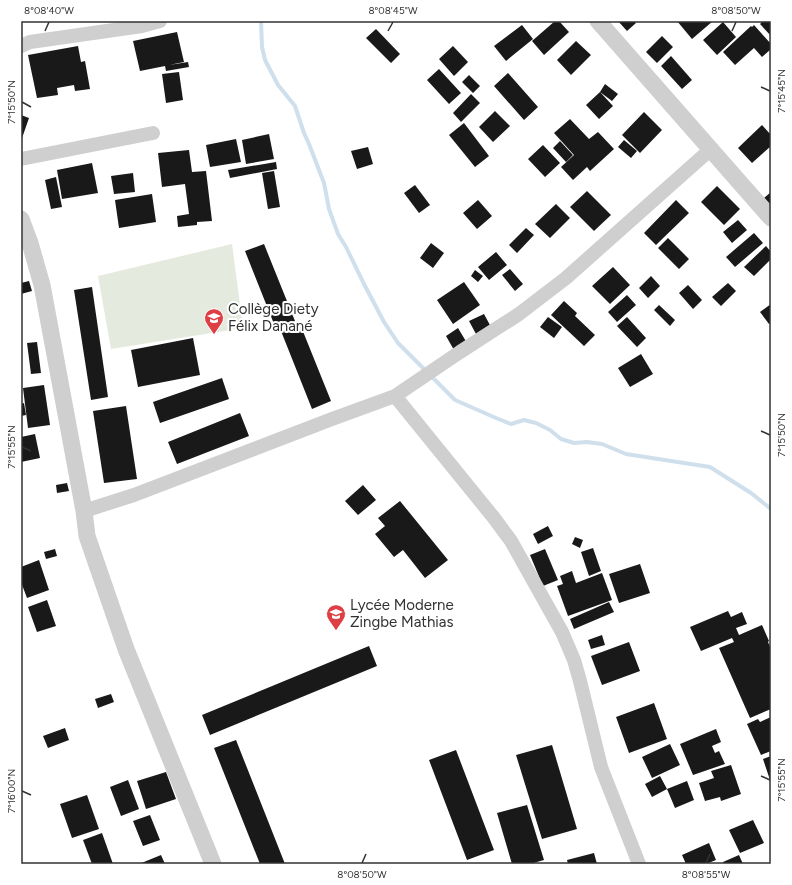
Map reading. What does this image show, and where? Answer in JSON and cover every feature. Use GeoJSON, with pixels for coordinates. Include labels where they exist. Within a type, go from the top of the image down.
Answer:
{"type":"FeatureCollection","features":[{"type":"Feature","properties":{"kind":"street"},"geometry":{"type":"LineString","coordinates":[[21,46],[30,42],[142,26],[160,21]]}},
{"type":"Feature","properties":{"kind":"street"},"geometry":{"type":"LineString","coordinates":[[598,21],[771,218]]}},
{"type":"Feature","properties":{"kind":"street"},"geometry":{"type":"LineString","coordinates":[[21,160],[153,133]]}},
{"type":"Feature","properties":{"kind":"street"},"geometry":{"type":"LineString","coordinates":[[84,511],[134,495],[395,396],[519,314],[566,278],[711,149]]}},
{"type":"Feature","properties":{"kind":"street"},"geometry":{"type":"LineString","coordinates":[[21,219],[30,243],[42,285],[84,511],[87,536],[126,649],[213,864]]}},
{"type":"Feature","properties":{"kind":"street"},"geometry":{"type":"LineString","coordinates":[[395,396],[511,541],[562,632],[574,660],[580,680],[597,755],[639,864]]}},
{"type":"Feature","properties":{"kind":"shaded area"},"geometry":{"type":"Polygon","coordinates":[[[232,244],[243,328],[111,349],[98,276],[232,244]]]}},
{"type":"Feature","properties":{"kind":"building"},"geometry":{"type":"Polygon","coordinates":[[[555,21],[559,21],[569,32],[544,55],[532,41],[555,21]]]}},
{"type":"Feature","properties":{"kind":"building"},"geometry":{"type":"Polygon","coordinates":[[[618,21],[634,21],[636,23],[627,31],[618,21]]]}},
{"type":"Feature","properties":{"kind":"building"},"geometry":{"type":"Polygon","coordinates":[[[677,21],[713,21],[692,39],[677,21]]]}},
{"type":"Feature","properties":{"kind":"building"},"geometry":{"type":"Polygon","coordinates":[[[763,21],[771,21],[771,36],[760,24],[763,21]]]}},
{"type":"Feature","properties":{"kind":"building"},"geometry":{"type":"Polygon","coordinates":[[[723,22],[736,37],[717,55],[703,40],[723,22]]]}},
{"type":"Feature","properties":{"kind":"building"},"geometry":{"type":"Polygon","coordinates":[[[522,25],[533,39],[506,61],[494,46],[522,25]]]}},
{"type":"Feature","properties":{"kind":"building"},"geometry":{"type":"Polygon","coordinates":[[[754,25],[771,44],[771,49],[762,57],[754,48],[735,65],[723,52],[751,26],[752,27],[754,25]]]}},
{"type":"Feature","properties":{"kind":"building"},"geometry":{"type":"Polygon","coordinates":[[[376,29],[400,54],[391,63],[366,38],[376,29]]]}},
{"type":"Feature","properties":{"kind":"building"},"geometry":{"type":"Polygon","coordinates":[[[177,32],[184,62],[169,65],[188,62],[189,67],[166,71],[165,66],[140,71],[133,41],[177,32]]]}},
{"type":"Feature","properties":{"kind":"building"},"geometry":{"type":"Polygon","coordinates":[[[662,36],[673,47],[657,63],[646,52],[662,36]]]}},
{"type":"Feature","properties":{"kind":"building"},"geometry":{"type":"Polygon","coordinates":[[[576,41],[591,55],[571,75],[557,60],[576,41]]]}},
{"type":"Feature","properties":{"kind":"building"},"geometry":{"type":"Polygon","coordinates":[[[78,46],[81,62],[85,61],[90,89],[75,91],[74,85],[57,88],[58,95],[37,98],[28,55],[78,46]]]}},
{"type":"Feature","properties":{"kind":"building"},"geometry":{"type":"Polygon","coordinates":[[[453,46],[468,62],[454,76],[439,59],[453,46]]]}},
{"type":"Feature","properties":{"kind":"building"},"geometry":{"type":"Polygon","coordinates":[[[671,56],[692,80],[682,89],[661,66],[671,56]]]}},
{"type":"Feature","properties":{"kind":"building"},"geometry":{"type":"Polygon","coordinates":[[[439,69],[461,93],[449,104],[427,80],[439,69]]]}},
{"type":"Feature","properties":{"kind":"building"},"geometry":{"type":"Polygon","coordinates":[[[179,72],[183,100],[166,103],[162,74],[179,72]]]}},
{"type":"Feature","properties":{"kind":"building"},"geometry":{"type":"Polygon","coordinates":[[[508,73],[538,107],[524,120],[494,86],[508,73]]]}},
{"type":"Feature","properties":{"kind":"building"},"geometry":{"type":"Polygon","coordinates":[[[469,75],[480,86],[473,93],[462,82],[469,75]]]}},
{"type":"Feature","properties":{"kind":"building"},"geometry":{"type":"Polygon","coordinates":[[[605,84],[618,94],[612,101],[600,92],[605,84]]]}},
{"type":"Feature","properties":{"kind":"building"},"geometry":{"type":"Polygon","coordinates":[[[600,92],[613,106],[599,119],[586,105],[600,92]]]}},
{"type":"Feature","properties":{"kind":"building"},"geometry":{"type":"Polygon","coordinates":[[[471,94],[480,103],[461,122],[453,113],[471,94]]]}},
{"type":"Feature","properties":{"kind":"building"},"geometry":{"type":"Polygon","coordinates":[[[495,111],[510,126],[493,142],[479,127],[495,111]]]}},
{"type":"Feature","properties":{"kind":"building"},"geometry":{"type":"Polygon","coordinates":[[[644,112],[662,130],[640,153],[622,135],[644,112]]]}},
{"type":"Feature","properties":{"kind":"building"},"geometry":{"type":"Polygon","coordinates":[[[21,115],[29,118],[21,141],[21,115]]]}},
{"type":"Feature","properties":{"kind":"building"},"geometry":{"type":"Polygon","coordinates":[[[570,119],[589,139],[598,132],[614,149],[590,171],[587,167],[573,180],[561,167],[574,155],[554,133],[570,119]]]}},
{"type":"Feature","properties":{"kind":"building"},"geometry":{"type":"Polygon","coordinates":[[[464,123],[489,156],[475,167],[449,135],[464,123]]]}},
{"type":"Feature","properties":{"kind":"building"},"geometry":{"type":"Polygon","coordinates":[[[762,125],[771,135],[771,146],[752,163],[738,148],[762,125]]]}},
{"type":"Feature","properties":{"kind":"building"},"geometry":{"type":"Polygon","coordinates":[[[269,134],[274,159],[246,164],[242,140],[269,134]]]}},
{"type":"Feature","properties":{"kind":"building"},"geometry":{"type":"Polygon","coordinates":[[[236,139],[241,162],[210,167],[206,145],[236,139]]]}},
{"type":"Feature","properties":{"kind":"building"},"geometry":{"type":"Polygon","coordinates":[[[624,140],[637,151],[631,158],[618,147],[624,140]]]}},
{"type":"Feature","properties":{"kind":"building"},"geometry":{"type":"Polygon","coordinates":[[[560,141],[573,155],[566,162],[553,148],[560,141]]]}},
{"type":"Feature","properties":{"kind":"building"},"geometry":{"type":"Polygon","coordinates":[[[543,145],[560,163],[545,177],[528,159],[543,145]]]}},
{"type":"Feature","properties":{"kind":"building"},"geometry":{"type":"Polygon","coordinates":[[[368,147],[373,164],[357,169],[351,151],[368,147]]]}},
{"type":"Feature","properties":{"kind":"building"},"geometry":{"type":"Polygon","coordinates":[[[189,150],[192,172],[206,171],[212,221],[197,222],[197,225],[178,227],[177,216],[189,214],[185,184],[162,187],[158,153],[189,150]]]}},
{"type":"Feature","properties":{"kind":"building"},"geometry":{"type":"Polygon","coordinates":[[[276,162],[277,169],[230,178],[228,170],[276,162]]]}},
{"type":"Feature","properties":{"kind":"building"},"geometry":{"type":"Polygon","coordinates":[[[92,163],[98,193],[62,199],[57,170],[92,163]]]}},
{"type":"Feature","properties":{"kind":"building"},"geometry":{"type":"Polygon","coordinates":[[[274,171],[280,207],[268,209],[262,173],[274,171]]]}},
{"type":"Feature","properties":{"kind":"building"},"geometry":{"type":"Polygon","coordinates":[[[133,173],[135,192],[114,194],[111,176],[133,173]]]}},
{"type":"Feature","properties":{"kind":"building"},"geometry":{"type":"Polygon","coordinates":[[[56,177],[62,207],[51,209],[45,180],[56,177]]]}},
{"type":"Feature","properties":{"kind":"building"},"geometry":{"type":"Polygon","coordinates":[[[415,185],[430,205],[419,213],[404,193],[415,185]]]}},
{"type":"Feature","properties":{"kind":"building"},"geometry":{"type":"Polygon","coordinates":[[[717,186],[740,209],[724,225],[701,202],[717,186]]]}},
{"type":"Feature","properties":{"kind":"building"},"geometry":{"type":"Polygon","coordinates":[[[587,191],[611,215],[594,231],[570,207],[587,191]]]}},
{"type":"Feature","properties":{"kind":"building"},"geometry":{"type":"Polygon","coordinates":[[[771,192],[771,206],[764,198],[771,192]]]}},
{"type":"Feature","properties":{"kind":"building"},"geometry":{"type":"Polygon","coordinates":[[[152,194],[156,222],[119,228],[115,200],[152,194]]]}},
{"type":"Feature","properties":{"kind":"building"},"geometry":{"type":"Polygon","coordinates":[[[478,200],[492,216],[477,229],[463,213],[478,200]]]}},
{"type":"Feature","properties":{"kind":"building"},"geometry":{"type":"Polygon","coordinates":[[[676,200],[689,213],[656,245],[644,233],[676,200]]]}},
{"type":"Feature","properties":{"kind":"building"},"geometry":{"type":"Polygon","coordinates":[[[556,204],[570,218],[550,238],[535,224],[556,204]]]}},
{"type":"Feature","properties":{"kind":"building"},"geometry":{"type":"Polygon","coordinates":[[[738,220],[747,230],[732,243],[723,232],[738,220]]]}},
{"type":"Feature","properties":{"kind":"building"},"geometry":{"type":"Polygon","coordinates":[[[526,228],[534,235],[517,253],[509,245],[526,228]]]}},
{"type":"Feature","properties":{"kind":"building"},"geometry":{"type":"Polygon","coordinates":[[[754,233],[763,243],[735,267],[726,257],[754,233]]]}},
{"type":"Feature","properties":{"kind":"building"},"geometry":{"type":"Polygon","coordinates":[[[668,238],[689,259],[679,269],[658,248],[668,238]]]}},
{"type":"Feature","properties":{"kind":"building"},"geometry":{"type":"Polygon","coordinates":[[[431,243],[444,253],[433,268],[420,258],[431,243]]]}},
{"type":"Feature","properties":{"kind":"building"},"geometry":{"type":"Polygon","coordinates":[[[264,244],[295,321],[276,329],[245,251],[264,244]]]}},
{"type":"Feature","properties":{"kind":"building"},"geometry":{"type":"Polygon","coordinates":[[[766,246],[771,252],[771,259],[754,276],[744,267],[766,246]]]}},
{"type":"Feature","properties":{"kind":"building"},"geometry":{"type":"Polygon","coordinates":[[[496,252],[507,265],[489,280],[478,267],[496,252]]]}},
{"type":"Feature","properties":{"kind":"building"},"geometry":{"type":"Polygon","coordinates":[[[613,267],[630,285],[610,304],[592,286],[613,267]]]}},
{"type":"Feature","properties":{"kind":"building"},"geometry":{"type":"Polygon","coordinates":[[[510,269],[523,284],[515,291],[502,275],[510,269]]]}},
{"type":"Feature","properties":{"kind":"building"},"geometry":{"type":"Polygon","coordinates":[[[475,270],[483,276],[478,282],[471,276],[475,270]]]}},
{"type":"Feature","properties":{"kind":"building"},"geometry":{"type":"Polygon","coordinates":[[[651,276],[660,286],[648,298],[639,288],[651,276]]]}},
{"type":"Feature","properties":{"kind":"building"},"geometry":{"type":"Polygon","coordinates":[[[29,281],[32,291],[21,294],[21,283],[29,281]]]}},
{"type":"Feature","properties":{"kind":"building"},"geometry":{"type":"Polygon","coordinates":[[[464,282],[480,305],[453,324],[437,300],[464,282]]]}},
{"type":"Feature","properties":{"kind":"building"},"geometry":{"type":"Polygon","coordinates":[[[728,283],[736,291],[721,306],[712,297],[728,283]]]}},
{"type":"Feature","properties":{"kind":"building"},"geometry":{"type":"Polygon","coordinates":[[[688,285],[702,300],[693,309],[679,293],[688,285]]]}},
{"type":"Feature","properties":{"kind":"building"},"geometry":{"type":"Polygon","coordinates":[[[92,287],[108,397],[91,400],[74,290],[92,287]]]}},
{"type":"Feature","properties":{"kind":"building"},"geometry":{"type":"Polygon","coordinates":[[[627,295],[636,305],[617,322],[608,312],[627,295]]]}},
{"type":"Feature","properties":{"kind":"building"},"geometry":{"type":"Polygon","coordinates":[[[564,301],[577,313],[575,316],[595,335],[584,346],[551,315],[564,301]]]}},
{"type":"Feature","properties":{"kind":"building"},"geometry":{"type":"Polygon","coordinates":[[[771,304],[771,323],[769,324],[760,312],[771,304]]]}},
{"type":"Feature","properties":{"kind":"building"},"geometry":{"type":"Polygon","coordinates":[[[659,305],[675,320],[670,326],[654,310],[659,305]]]}},
{"type":"Feature","properties":{"kind":"building"},"geometry":{"type":"Polygon","coordinates":[[[484,314],[491,327],[476,334],[469,321],[484,314]]]}},
{"type":"Feature","properties":{"kind":"building"},"geometry":{"type":"Polygon","coordinates":[[[548,317],[562,327],[554,338],[540,327],[548,317]]]}},
{"type":"Feature","properties":{"kind":"building"},"geometry":{"type":"Polygon","coordinates":[[[627,317],[646,338],[637,347],[617,326],[627,317]]]}},
{"type":"Feature","properties":{"kind":"building"},"geometry":{"type":"Polygon","coordinates":[[[300,324],[331,401],[312,409],[281,331],[300,324]]]}},
{"type":"Feature","properties":{"kind":"building"},"geometry":{"type":"Polygon","coordinates":[[[458,328],[467,343],[454,350],[446,336],[458,328]]]}},
{"type":"Feature","properties":{"kind":"building"},"geometry":{"type":"Polygon","coordinates":[[[193,338],[200,375],[138,387],[131,350],[193,338]]]}},
{"type":"Feature","properties":{"kind":"building"},"geometry":{"type":"Polygon","coordinates":[[[37,342],[41,373],[31,374],[27,343],[37,342]]]}},
{"type":"Feature","properties":{"kind":"building"},"geometry":{"type":"Polygon","coordinates":[[[641,354],[653,374],[630,387],[618,368],[641,354]]]}},
{"type":"Feature","properties":{"kind":"building"},"geometry":{"type":"Polygon","coordinates":[[[222,378],[229,399],[160,423],[153,402],[222,378]]]}},
{"type":"Feature","properties":{"kind":"building"},"geometry":{"type":"Polygon","coordinates":[[[44,385],[50,425],[28,428],[23,388],[44,385]]]}},
{"type":"Feature","properties":{"kind":"building"},"geometry":{"type":"Polygon","coordinates":[[[24,403],[26,415],[21,416],[21,404],[24,403]]]}},
{"type":"Feature","properties":{"kind":"building"},"geometry":{"type":"Polygon","coordinates":[[[126,406],[137,479],[104,483],[93,411],[126,406]]]}},
{"type":"Feature","properties":{"kind":"building"},"geometry":{"type":"Polygon","coordinates":[[[240,413],[249,436],[177,464],[168,442],[240,413]]]}},
{"type":"Feature","properties":{"kind":"building"},"geometry":{"type":"Polygon","coordinates":[[[35,434],[40,458],[21,462],[21,437],[35,434]]]}},
{"type":"Feature","properties":{"kind":"building"},"geometry":{"type":"Polygon","coordinates":[[[67,483],[69,491],[57,493],[56,485],[67,483]]]}},
{"type":"Feature","properties":{"kind":"building"},"geometry":{"type":"Polygon","coordinates":[[[363,485],[376,500],[358,515],[345,501],[363,485]]]}},
{"type":"Feature","properties":{"kind":"building"},"geometry":{"type":"Polygon","coordinates":[[[400,501],[448,560],[425,578],[403,550],[394,557],[375,534],[385,526],[378,518],[400,501]]]}},
{"type":"Feature","properties":{"kind":"building"},"geometry":{"type":"Polygon","coordinates":[[[548,526],[553,536],[538,544],[533,534],[548,526]]]}},
{"type":"Feature","properties":{"kind":"building"},"geometry":{"type":"Polygon","coordinates":[[[575,537],[583,540],[580,548],[572,544],[575,537]]]}},
{"type":"Feature","properties":{"kind":"building"},"geometry":{"type":"Polygon","coordinates":[[[593,548],[601,571],[589,576],[581,552],[593,548]]]}},
{"type":"Feature","properties":{"kind":"building"},"geometry":{"type":"Polygon","coordinates":[[[55,549],[57,556],[46,559],[44,552],[55,549]]]}},
{"type":"Feature","properties":{"kind":"building"},"geometry":{"type":"Polygon","coordinates":[[[545,549],[558,580],[543,586],[530,555],[545,549]]]}},
{"type":"Feature","properties":{"kind":"building"},"geometry":{"type":"Polygon","coordinates":[[[39,560],[49,590],[27,598],[21,582],[21,567],[39,560]]]}},
{"type":"Feature","properties":{"kind":"building"},"geometry":{"type":"Polygon","coordinates":[[[640,564],[650,593],[619,603],[609,574],[640,564]]]}},
{"type":"Feature","properties":{"kind":"building"},"geometry":{"type":"Polygon","coordinates":[[[572,571],[576,583],[602,573],[612,600],[568,616],[557,586],[563,584],[560,576],[572,571]]]}},
{"type":"Feature","properties":{"kind":"building"},"geometry":{"type":"Polygon","coordinates":[[[47,600],[56,626],[37,632],[28,607],[47,600]]]}},
{"type":"Feature","properties":{"kind":"building"},"geometry":{"type":"Polygon","coordinates":[[[609,602],[614,612],[574,629],[570,619],[609,602]]]}},
{"type":"Feature","properties":{"kind":"building"},"geometry":{"type":"Polygon","coordinates":[[[728,611],[731,617],[742,612],[747,624],[736,628],[739,635],[762,625],[771,649],[771,709],[750,718],[719,648],[734,642],[732,638],[701,651],[690,627],[728,611]]]}},
{"type":"Feature","properties":{"kind":"building"},"geometry":{"type":"Polygon","coordinates":[[[602,635],[605,645],[591,649],[588,640],[602,635]]]}},
{"type":"Feature","properties":{"kind":"building"},"geometry":{"type":"Polygon","coordinates":[[[629,642],[640,671],[602,685],[591,656],[629,642]]]}},
{"type":"Feature","properties":{"kind":"building"},"geometry":{"type":"Polygon","coordinates":[[[369,646],[377,666],[210,735],[202,715],[369,646]]]}},
{"type":"Feature","properties":{"kind":"building"},"geometry":{"type":"Polygon","coordinates":[[[111,694],[114,702],[98,708],[95,699],[111,694]]]}},
{"type":"Feature","properties":{"kind":"building"},"geometry":{"type":"Polygon","coordinates":[[[654,703],[667,739],[629,753],[616,717],[654,703]]]}},
{"type":"Feature","properties":{"kind":"building"},"geometry":{"type":"Polygon","coordinates":[[[771,717],[771,751],[761,755],[747,724],[758,719],[760,722],[771,717]]]}},
{"type":"Feature","properties":{"kind":"building"},"geometry":{"type":"Polygon","coordinates":[[[65,728],[69,740],[48,748],[43,736],[65,728]]]}},
{"type":"Feature","properties":{"kind":"building"},"geometry":{"type":"Polygon","coordinates":[[[716,729],[721,742],[712,746],[715,753],[719,751],[725,764],[693,775],[680,744],[716,729]]]}},
{"type":"Feature","properties":{"kind":"building"},"geometry":{"type":"Polygon","coordinates":[[[236,740],[285,864],[260,864],[214,748],[236,740]]]}},
{"type":"Feature","properties":{"kind":"building"},"geometry":{"type":"Polygon","coordinates":[[[670,744],[680,765],[652,778],[642,757],[670,744]]]}},
{"type":"Feature","properties":{"kind":"building"},"geometry":{"type":"Polygon","coordinates":[[[552,745],[577,829],[542,839],[516,755],[552,745]]]}},
{"type":"Feature","properties":{"kind":"building"},"geometry":{"type":"Polygon","coordinates":[[[456,750],[494,850],[467,860],[429,760],[456,750]]]}},
{"type":"Feature","properties":{"kind":"building"},"geometry":{"type":"Polygon","coordinates":[[[771,756],[771,783],[763,759],[771,756]]]}},
{"type":"Feature","properties":{"kind":"building"},"geometry":{"type":"Polygon","coordinates":[[[731,765],[741,794],[721,801],[720,797],[705,801],[699,783],[714,778],[711,771],[731,765]]]}},
{"type":"Feature","properties":{"kind":"building"},"geometry":{"type":"Polygon","coordinates":[[[166,772],[176,799],[146,809],[137,781],[166,772]]]}},
{"type":"Feature","properties":{"kind":"building"},"geometry":{"type":"Polygon","coordinates":[[[660,776],[667,789],[652,797],[645,784],[660,776]]]}},
{"type":"Feature","properties":{"kind":"building"},"geometry":{"type":"Polygon","coordinates":[[[128,780],[139,809],[121,816],[110,787],[128,780]]]}},
{"type":"Feature","properties":{"kind":"building"},"geometry":{"type":"Polygon","coordinates":[[[687,781],[694,800],[675,808],[667,789],[687,781]]]}},
{"type":"Feature","properties":{"kind":"building"},"geometry":{"type":"Polygon","coordinates":[[[87,795],[99,829],[72,838],[60,804],[87,795]]]}},
{"type":"Feature","properties":{"kind":"building"},"geometry":{"type":"Polygon","coordinates":[[[527,805],[544,860],[530,864],[512,864],[497,813],[527,805]]]}},
{"type":"Feature","properties":{"kind":"building"},"geometry":{"type":"Polygon","coordinates":[[[150,815],[160,840],[143,846],[133,821],[150,815]]]}},
{"type":"Feature","properties":{"kind":"building"},"geometry":{"type":"Polygon","coordinates":[[[753,820],[764,843],[740,853],[729,830],[753,820]]]}},
{"type":"Feature","properties":{"kind":"building"},"geometry":{"type":"Polygon","coordinates":[[[102,833],[113,864],[92,864],[83,840],[102,833]]]}},
{"type":"Feature","properties":{"kind":"building"},"geometry":{"type":"Polygon","coordinates":[[[709,843],[716,860],[706,864],[686,864],[682,855],[709,843]]]}},
{"type":"Feature","properties":{"kind":"building"},"geometry":{"type":"Polygon","coordinates":[[[594,853],[597,864],[568,864],[567,860],[594,853]]]}},
{"type":"Feature","properties":{"kind":"building"},"geometry":{"type":"Polygon","coordinates":[[[161,855],[165,864],[139,864],[161,855]]]}},
{"type":"Feature","properties":{"kind":"building"},"geometry":{"type":"Polygon","coordinates":[[[739,855],[743,864],[724,864],[723,862],[739,855]]]}},
{"type":"Feature","properties":{"kind":"waterway"},"geometry":{"type":"LineString","coordinates":[[261,21],[262,47],[265,60],[278,85],[295,106],[324,183],[329,209],[338,234],[384,322],[398,343],[455,400],[511,424],[524,420],[536,423],[550,430],[561,439],[574,443],[587,442],[602,444],[626,454],[710,467],[751,493],[771,509]]}},
{"type":"Feature","properties":{"kind":"place","name":"Collège Diety Félix Danané"},"geometry":{"type":"Point","coordinates":[214,335]}},
{"type":"Feature","properties":{"kind":"place","name":"Lycée Moderne Zingbe Mathias"},"geometry":{"type":"Point","coordinates":[336,631]}}]}
